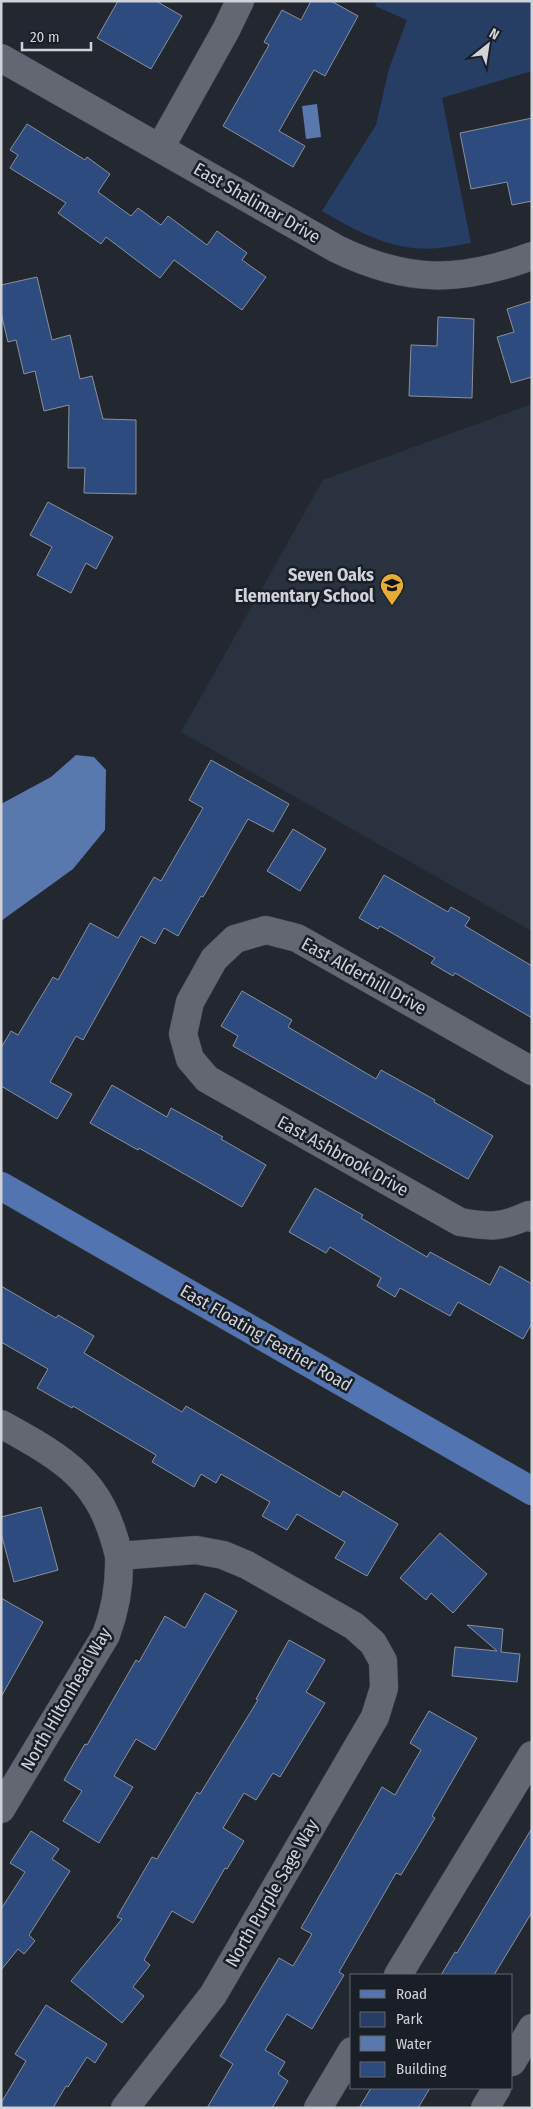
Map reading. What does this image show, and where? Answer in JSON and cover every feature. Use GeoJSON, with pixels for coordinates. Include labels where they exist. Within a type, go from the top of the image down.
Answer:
{"type":"FeatureCollection","features":[{"type":"Feature","properties":{"kind":"main road","name":"East Floating Feather Road"},"geometry":{"type":"LineString","coordinates":[[1,1186],[532,1491]]}},
{"type":"Feature","properties":{"kind":"street"},"geometry":{"type":"LineString","coordinates":[[160,148],[226,30],[240,1]]}},
{"type":"Feature","properties":{"kind":"street","name":"East Shalimar Drive"},"geometry":{"type":"LineString","coordinates":[[1,58],[337,249],[362,261],[386,269],[439,276],[465,275],[492,270],[532,256]]}},
{"type":"Feature","properties":{"kind":"street","name":"East Alderhill Drive"},"geometry":{"type":"LineString","coordinates":[[183,1034],[190,1002],[214,959],[235,938],[266,930],[297,938],[532,1071]]}},
{"type":"Feature","properties":{"kind":"street","name":"East Ashbrook Drive"},"geometry":{"type":"LineString","coordinates":[[183,1034],[190,1059],[207,1080],[460,1222],[490,1227],[511,1223],[531,1215]]}},
{"type":"Feature","properties":{"kind":"street","name":"North Hiltonhead Way"},"geometry":{"type":"LineString","coordinates":[[1,1424],[48,1450],[70,1466],[88,1484],[103,1506],[113,1530],[119,1556],[120,1582],[117,1600],[106,1635],[1,1809]]}},
{"type":"Feature","properties":{"kind":"street","name":"North Purple Sage Way"},"geometry":{"type":"LineString","coordinates":[[119,1556],[196,1550],[223,1555],[248,1565],[354,1626],[373,1644],[383,1661],[384,1688],[375,1717],[213,1995],[125,2108]]}},
{"type":"Feature","properties":{"kind":"street"},"geometry":{"type":"LineString","coordinates":[[399,1974],[532,1755]]}},
{"type":"Feature","properties":{"kind":"street"},"geometry":{"type":"LineString","coordinates":[[513,2060],[532,2028]]}},
{"type":"Feature","properties":{"kind":"street"},"geometry":{"type":"LineString","coordinates":[[318,2108],[350,2054]]}},
{"type":"Feature","properties":{"kind":"street"},"geometry":{"type":"LineString","coordinates":[[485,2108],[496,2089]]}},
{"type":"Feature","properties":{"kind":"shaded area","name":"Seven Oaks Elementary School"},"geometry":{"type":"Polygon","coordinates":[[[532,404],[532,931],[181,732],[323,480],[532,404]]]}},
{"type":"Feature","properties":{"kind":"green space"},"geometry":{"type":"Polygon","coordinates":[[[377,1],[532,1],[532,71],[442,98],[471,243],[430,249],[395,245],[362,233],[322,211],[376,125],[389,69],[407,20],[375,6],[377,1]]]}},
{"type":"Feature","properties":{"kind":"water"},"geometry":{"type":"Polygon","coordinates":[[[317,104],[321,137],[306,139],[302,106],[317,104]]]}},
{"type":"Feature","properties":{"kind":"water"},"geometry":{"type":"Polygon","coordinates":[[[76,755],[94,757],[106,770],[105,830],[73,869],[1,921],[1,804],[51,777],[76,755]]]}},
{"type":"Feature","properties":{"kind":"building"},"geometry":{"type":"Polygon","coordinates":[[[118,1],[156,1],[182,16],[151,69],[97,38],[118,1]]]}},
{"type":"Feature","properties":{"kind":"building"},"geometry":{"type":"Polygon","coordinates":[[[311,1],[331,1],[358,16],[325,76],[314,70],[279,131],[305,146],[293,167],[223,126],[269,45],[264,42],[282,10],[301,20],[311,1]]]}},
{"type":"Feature","properties":{"kind":"building"},"geometry":{"type":"Polygon","coordinates":[[[532,118],[532,201],[512,205],[507,182],[471,189],[460,133],[532,118]]]}},
{"type":"Feature","properties":{"kind":"building"},"geometry":{"type":"Polygon","coordinates":[[[27,124],[85,160],[87,157],[110,174],[98,192],[131,216],[138,208],[161,225],[168,216],[207,245],[217,231],[247,253],[242,260],[266,277],[242,310],[174,260],[160,278],[106,237],[101,244],[58,213],[66,203],[10,168],[18,155],[10,150],[27,124]]]}},
{"type":"Feature","properties":{"kind":"building"},"geometry":{"type":"Polygon","coordinates":[[[37,277],[52,340],[70,335],[80,379],[92,376],[103,419],[136,420],[136,494],[84,493],[85,468],[68,468],[69,405],[44,411],[35,371],[24,374],[16,340],[8,342],[1,313],[1,285],[37,277]]]}},
{"type":"Feature","properties":{"kind":"building"},"geometry":{"type":"Polygon","coordinates":[[[532,301],[532,377],[511,383],[497,337],[514,332],[507,309],[532,301]]]}},
{"type":"Feature","properties":{"kind":"building"},"geometry":{"type":"Polygon","coordinates":[[[438,317],[474,319],[472,398],[409,396],[411,345],[437,346],[438,317]]]}},
{"type":"Feature","properties":{"kind":"building"},"geometry":{"type":"Polygon","coordinates":[[[48,502],[113,537],[96,569],[86,563],[71,593],[37,575],[52,547],[30,535],[48,502]]]}},
{"type":"Feature","properties":{"kind":"building"},"geometry":{"type":"Polygon","coordinates":[[[211,760],[289,804],[273,832],[248,819],[178,936],[164,928],[155,944],[141,936],[83,1040],[76,1036],[50,1082],[72,1094],[57,1119],[1,1086],[1,1048],[11,1031],[18,1035],[53,977],[58,980],[90,923],[118,938],[154,877],[161,881],[203,808],[189,800],[211,760]]]}},
{"type":"Feature","properties":{"kind":"building"},"geometry":{"type":"Polygon","coordinates":[[[293,829],[326,849],[300,891],[267,871],[293,829]]]}},
{"type":"Feature","properties":{"kind":"building"},"geometry":{"type":"Polygon","coordinates":[[[384,875],[448,912],[451,907],[470,918],[465,926],[532,966],[532,1018],[455,973],[453,976],[431,963],[435,958],[380,926],[378,929],[359,918],[384,875]]]}},
{"type":"Feature","properties":{"kind":"building"},"geometry":{"type":"Polygon","coordinates":[[[242,991],[292,1020],[288,1027],[376,1079],[381,1070],[435,1100],[434,1102],[493,1136],[468,1179],[233,1046],[238,1036],[221,1026],[242,991]]]}},
{"type":"Feature","properties":{"kind":"building"},"geometry":{"type":"Polygon","coordinates":[[[112,1085],[167,1117],[171,1108],[223,1137],[221,1139],[266,1165],[242,1207],[139,1148],[138,1150],[90,1123],[112,1085]]]}},
{"type":"Feature","properties":{"kind":"building"},"geometry":{"type":"Polygon","coordinates":[[[315,1188],[363,1215],[361,1218],[427,1257],[430,1252],[490,1285],[500,1266],[532,1284],[532,1323],[523,1339],[458,1302],[450,1316],[400,1288],[395,1297],[377,1286],[381,1278],[330,1247],[326,1253],[289,1232],[315,1188]]]}},
{"type":"Feature","properties":{"kind":"building"},"geometry":{"type":"Polygon","coordinates":[[[1,1286],[56,1318],[58,1315],[94,1336],[84,1353],[182,1412],[186,1406],[340,1497],[343,1491],[398,1524],[367,1576],[335,1558],[345,1542],[297,1514],[287,1530],[262,1516],[270,1502],[221,1474],[216,1483],[201,1474],[194,1487],[152,1462],[156,1455],[73,1406],[72,1408],[37,1388],[48,1369],[1,1342],[1,1286]]]}},
{"type":"Feature","properties":{"kind":"building"},"geometry":{"type":"Polygon","coordinates":[[[41,1507],[58,1570],[14,1582],[1,1533],[1,1517],[41,1507]]]}},
{"type":"Feature","properties":{"kind":"building"},"geometry":{"type":"Polygon","coordinates":[[[440,1533],[487,1574],[453,1613],[431,1593],[426,1600],[400,1578],[440,1533]]]}},
{"type":"Feature","properties":{"kind":"building"},"geometry":{"type":"Polygon","coordinates":[[[205,1593],[237,1611],[155,1750],[136,1739],[114,1776],[133,1787],[99,1843],[63,1821],[82,1791],[64,1780],[85,1744],[87,1745],[136,1660],[139,1662],[165,1616],[185,1628],[205,1593]]]}},
{"type":"Feature","properties":{"kind":"building"},"geometry":{"type":"Polygon","coordinates":[[[1,1598],[43,1622],[1,1697],[1,1598]]]}},
{"type":"Feature","properties":{"kind":"building"},"geometry":{"type":"Polygon","coordinates":[[[467,1625],[503,1629],[501,1652],[520,1654],[517,1682],[452,1676],[455,1647],[497,1651],[467,1625]]]}},
{"type":"Feature","properties":{"kind":"building"},"geometry":{"type":"Polygon","coordinates":[[[289,1640],[325,1660],[306,1692],[325,1703],[280,1777],[273,1773],[256,1800],[244,1793],[223,1828],[244,1841],[227,1869],[225,1868],[193,1923],[172,1911],[144,1960],[150,1965],[133,1987],[144,1996],[122,2023],[71,1981],[122,1919],[117,1917],[152,1857],[157,1859],[197,1792],[200,1794],[258,1700],[256,1699],[289,1640]]]}},
{"type":"Feature","properties":{"kind":"building"},"geometry":{"type":"Polygon","coordinates":[[[429,1711],[477,1738],[432,1816],[435,1818],[401,1875],[396,1873],[339,1972],[344,1975],[312,2029],[287,2014],[265,2050],[285,2062],[278,2074],[288,2081],[272,2108],[207,2108],[233,2064],[220,2056],[279,1958],[293,1966],[312,1934],[301,1928],[382,1787],[395,1795],[421,1750],[410,1743],[429,1711]]]}},
{"type":"Feature","properties":{"kind":"building"},"geometry":{"type":"Polygon","coordinates":[[[532,1828],[532,1912],[495,1974],[442,1974],[455,1952],[457,1953],[532,1828]]]}},
{"type":"Feature","properties":{"kind":"building"},"geometry":{"type":"Polygon","coordinates":[[[31,1831],[59,1849],[52,1859],[70,1871],[29,1935],[35,1941],[24,1954],[18,1949],[1,1970],[1,1909],[25,1872],[10,1863],[31,1831]]]}},
{"type":"Feature","properties":{"kind":"building"},"geometry":{"type":"Polygon","coordinates":[[[46,2005],[107,2044],[95,2063],[87,2057],[53,2108],[1,2108],[1,2103],[26,2061],[15,2054],[46,2005]]]}},
{"type":"Feature","properties":{"kind":"building"},"geometry":{"type":"Polygon","coordinates":[[[370,2089],[429,2089],[418,2108],[359,2108],[370,2089]]]}},
{"type":"Feature","properties":{"kind":"place","name":"Seven Oaks Elementary School"},"geometry":{"type":"Point","coordinates":[392,606]}}]}
